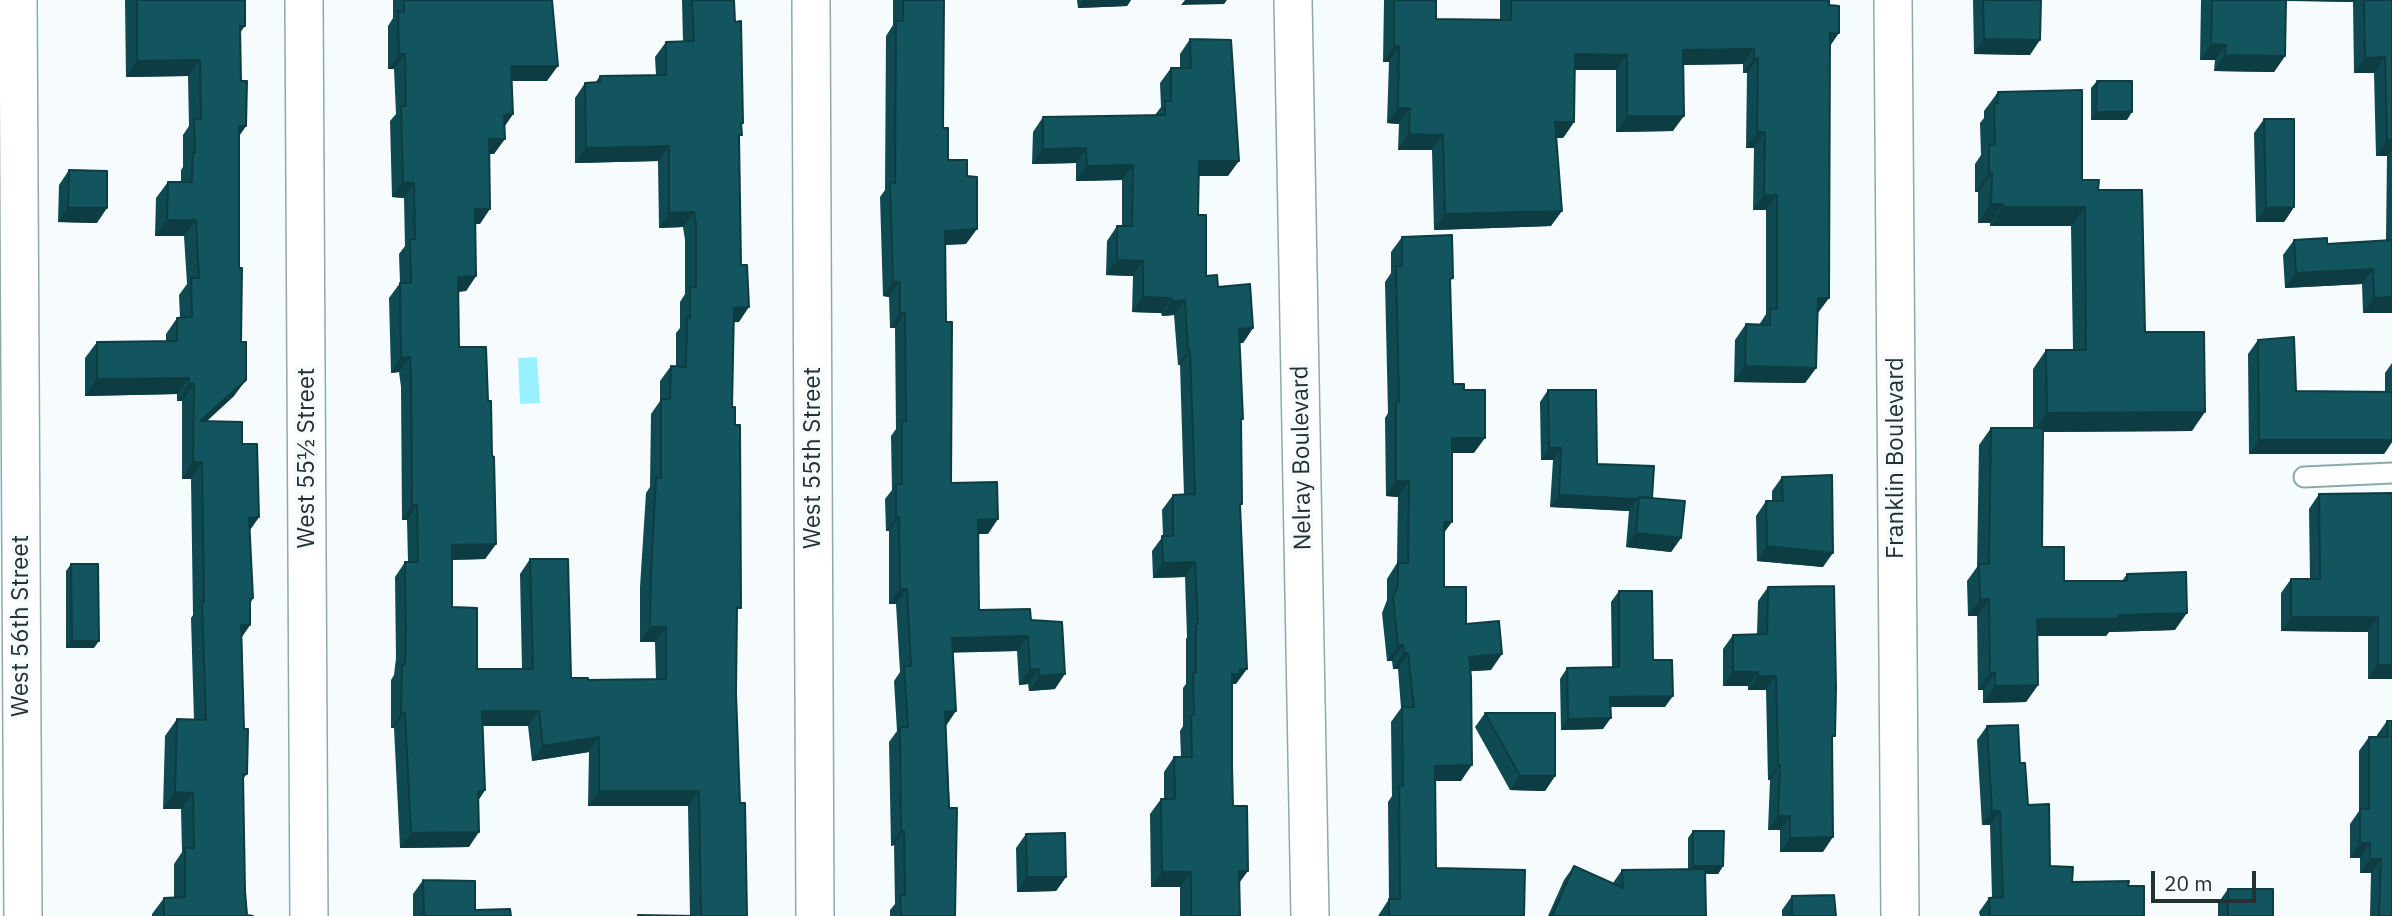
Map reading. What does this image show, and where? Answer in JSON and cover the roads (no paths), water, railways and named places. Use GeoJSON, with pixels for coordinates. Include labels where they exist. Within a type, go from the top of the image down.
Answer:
{"type":"FeatureCollection","features":[{"type":"Feature","properties":{"kind":"street","name":"West 56th Street"},"geometry":{"type":"LineString","coordinates":[[15,898],[9,248],[18,0]]}},
{"type":"Feature","properties":{"kind":"street","name":"West 55½ Street"},"geometry":{"type":"LineString","coordinates":[[304,0],[309,916]]}},
{"type":"Feature","properties":{"kind":"street","name":"West 55th Street"},"geometry":{"type":"LineString","coordinates":[[811,0],[815,916]]}},
{"type":"Feature","properties":{"kind":"street","name":"Nelray Boulevard"},"geometry":{"type":"LineString","coordinates":[[1293,0],[1310,916]]}},
{"type":"Feature","properties":{"kind":"street","name":"Franklin Boulevard"},"geometry":{"type":"LineString","coordinates":[[1893,0],[1900,916]]}},
{"type":"Feature","properties":{"kind":"lane"},"geometry":{"type":"LineString","coordinates":[[2304,477],[2392,473]]}},
{"type":"Feature","properties":{"kind":"water"},"geometry":{"type":"Polygon","coordinates":[[[537,357],[540,403],[520,404],[518,358],[537,357]]]}}]}
